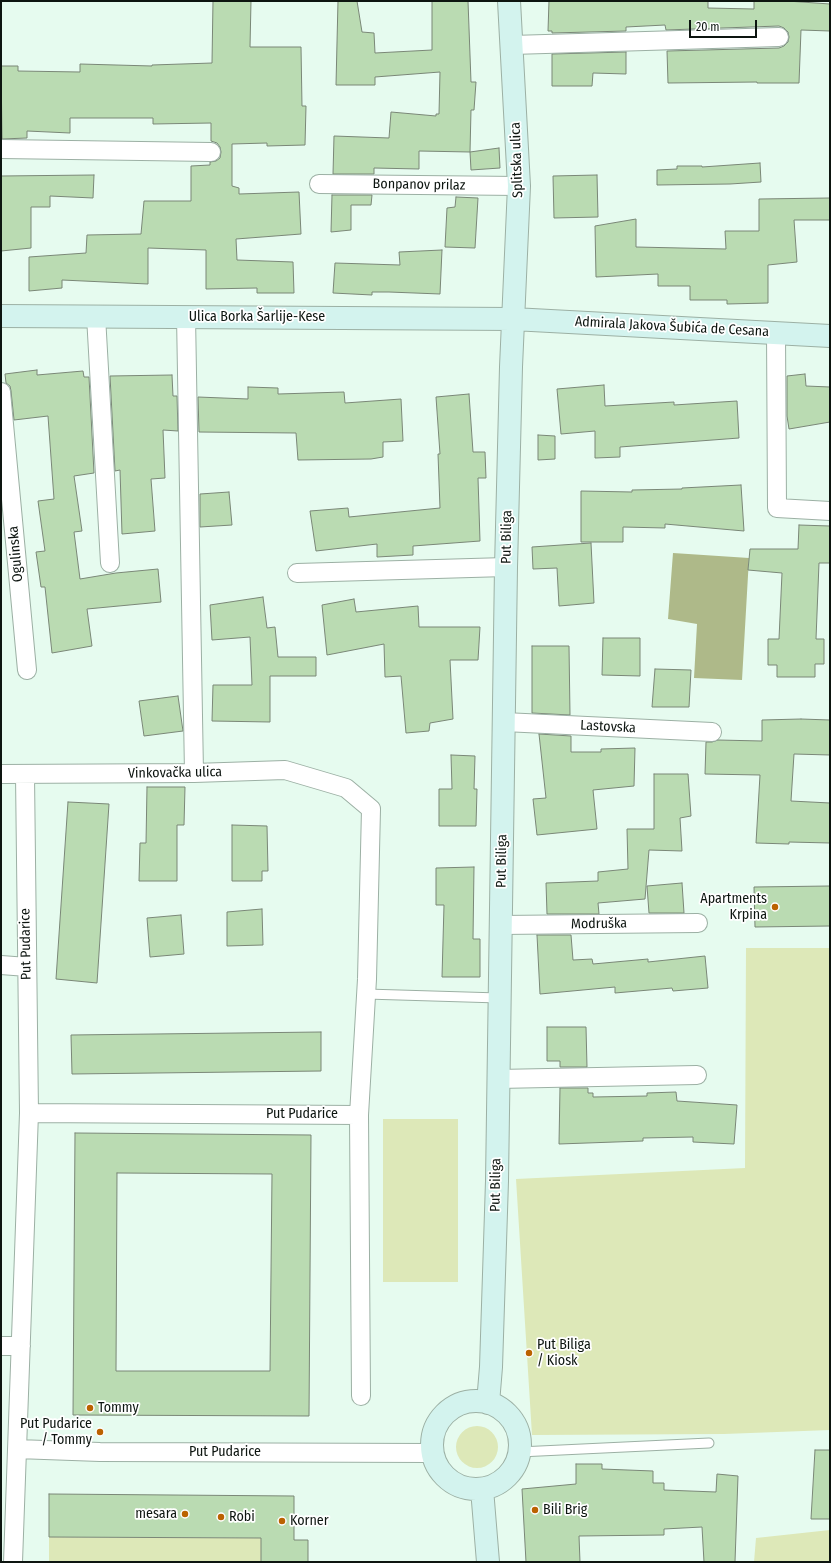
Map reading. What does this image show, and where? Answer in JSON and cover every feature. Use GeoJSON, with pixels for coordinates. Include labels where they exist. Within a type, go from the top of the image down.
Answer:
{"type":"FeatureCollection","features":[{"type":"Feature","properties":{"kind":"street","name":"Splitska ulica"},"geometry":{"type":"LineString","coordinates":[[509,1],[519,186],[513,319]]}},
{"type":"Feature","properties":{"kind":"street"},"geometry":{"type":"LineString","coordinates":[[512,45],[779,37]]}},
{"type":"Feature","properties":{"kind":"street"},"geometry":{"type":"LineString","coordinates":[[1,149],[211,152]]}},
{"type":"Feature","properties":{"kind":"street","name":"Bonpanov prilaz"},"geometry":{"type":"LineString","coordinates":[[319,184],[519,186]]}},
{"type":"Feature","properties":{"kind":"street","name":"Ulica Borka Šarlije-Kese"},"geometry":{"type":"LineString","coordinates":[[1,316],[513,319]]}},
{"type":"Feature","properties":{"kind":"street"},"geometry":{"type":"LineString","coordinates":[[96,316],[110,563]]}},
{"type":"Feature","properties":{"kind":"street"},"geometry":{"type":"LineString","coordinates":[[186,316],[194,773]]}},
{"type":"Feature","properties":{"kind":"street","name":"Admirala Jakova Šubića de Cesana"},"geometry":{"type":"LineString","coordinates":[[513,319],[830,336]]}},
{"type":"Feature","properties":{"kind":"street","name":"Put Biliga"},"geometry":{"type":"LineString","coordinates":[[488,1403],[491,1367],[498,1079],[506,567],[513,319]]}},
{"type":"Feature","properties":{"kind":"street"},"geometry":{"type":"LineString","coordinates":[[776,332],[777,508],[830,511]]}},
{"type":"Feature","properties":{"kind":"street","name":"Ogulinska"},"geometry":{"type":"LineString","coordinates":[[1,392],[27,670]]}},
{"type":"Feature","properties":{"kind":"street"},"geometry":{"type":"LineString","coordinates":[[297,573],[506,567]]}},
{"type":"Feature","properties":{"kind":"street","name":"Lastovska"},"geometry":{"type":"LineString","coordinates":[[504,722],[712,732]]}},
{"type":"Feature","properties":{"kind":"street","name":"Vinkovačka ulica"},"geometry":{"type":"LineString","coordinates":[[1,774],[194,773],[285,770],[346,788],[371,809],[366,994]]}},
{"type":"Feature","properties":{"kind":"street","name":"Put Pudarice"},"geometry":{"type":"LineString","coordinates":[[13,1562],[29,1113],[25,775]]}},
{"type":"Feature","properties":{"kind":"street","name":"Modruška"},"geometry":{"type":"LineString","coordinates":[[500,925],[698,923]]}},
{"type":"Feature","properties":{"kind":"street"},"geometry":{"type":"LineString","coordinates":[[1,965],[27,967]]}},
{"type":"Feature","properties":{"kind":"street"},"geometry":{"type":"LineString","coordinates":[[361,1396],[359,1114],[366,994]]}},
{"type":"Feature","properties":{"kind":"street"},"geometry":{"type":"LineString","coordinates":[[498,1079],[697,1075]]}},
{"type":"Feature","properties":{"kind":"street","name":"Put Pudarice"},"geometry":{"type":"LineString","coordinates":[[29,1113],[359,1114]]}},
{"type":"Feature","properties":{"kind":"street"},"geometry":{"type":"LineString","coordinates":[[1,1346],[21,1346]]}},
{"type":"Feature","properties":{"kind":"street"},"geometry":{"type":"LineString","coordinates":[[475,1401],[488,1403],[500,1408],[509,1416],[516,1427],[520,1439],[519,1452],[515,1465],[507,1477],[495,1485],[482,1489],[468,1489],[456,1485],[445,1477],[437,1466],[432,1453],[432,1440],[435,1428],[446,1413],[463,1403],[475,1401]]}},
{"type":"Feature","properties":{"kind":"street","name":"Put Pudarice"},"geometry":{"type":"LineString","coordinates":[[17,1449],[100,1452],[432,1453]]}},
{"type":"Feature","properties":{"kind":"street"},"geometry":{"type":"LineString","coordinates":[[482,1489],[488,1562]]}},
{"type":"Feature","properties":{"kind":"lane"},"geometry":{"type":"LineString","coordinates":[[366,994],[499,998]]}},
{"type":"Feature","properties":{"kind":"lane"},"geometry":{"type":"LineString","coordinates":[[519,1452],[709,1442]]}},
{"type":"Feature","properties":{"kind":"green space"},"geometry":{"type":"Polygon","coordinates":[[[673,553],[749,558],[742,680],[694,678],[697,624],[668,619],[673,553]]]}},
{"type":"Feature","properties":{"kind":"green space"},"geometry":{"type":"Polygon","coordinates":[[[746,948],[830,948],[830,1430],[724,1434],[532,1435],[516,1179],[745,1168],[746,948]]]}},
{"type":"Feature","properties":{"kind":"green space"},"geometry":{"type":"Polygon","coordinates":[[[383,1119],[458,1119],[458,1282],[383,1282],[383,1119]]]}},
{"type":"Feature","properties":{"kind":"green space"},"geometry":{"type":"Polygon","coordinates":[[[477,1426],[492,1432],[498,1447],[492,1462],[477,1468],[462,1462],[456,1447],[462,1432],[477,1426]]]}},
{"type":"Feature","properties":{"kind":"green space"},"geometry":{"type":"Polygon","coordinates":[[[830,1530],[830,1562],[754,1562],[756,1538],[830,1530]]]}},
{"type":"Feature","properties":{"kind":"green space"},"geometry":{"type":"Polygon","coordinates":[[[49,1537],[261,1538],[261,1562],[49,1562],[49,1537]]]}},
{"type":"Feature","properties":{"kind":"building"},"geometry":{"type":"Polygon","coordinates":[[[213,1],[251,1],[250,47],[301,47],[302,106],[306,106],[305,145],[267,146],[267,143],[232,144],[232,186],[239,188],[239,194],[299,192],[301,234],[236,239],[237,260],[293,262],[294,293],[257,293],[257,288],[206,289],[206,250],[148,248],[148,284],[62,280],[62,288],[29,291],[29,257],[86,253],[87,235],[141,234],[144,201],[191,201],[191,166],[210,165],[210,162],[216,161],[220,158],[221,152],[217,143],[211,141],[211,123],[153,124],[153,118],[70,118],[70,133],[27,131],[27,138],[2,139],[1,66],[18,66],[18,71],[80,72],[80,64],[152,66],[212,63],[213,1]]]}},
{"type":"Feature","properties":{"kind":"building"},"geometry":{"type":"Polygon","coordinates":[[[338,1],[357,1],[362,32],[374,33],[375,53],[432,50],[432,1],[468,1],[471,82],[476,82],[474,110],[471,110],[470,152],[419,151],[419,169],[374,168],[374,174],[333,174],[334,136],[389,138],[391,112],[436,116],[436,114],[439,114],[440,72],[375,77],[375,85],[336,85],[338,1]]]}},
{"type":"Feature","properties":{"kind":"building"},"geometry":{"type":"Polygon","coordinates":[[[549,1],[708,1],[708,8],[754,9],[754,1],[787,1],[830,4],[830,31],[801,30],[799,83],[668,83],[667,51],[779,48],[788,42],[788,32],[779,26],[666,30],[665,25],[626,27],[626,31],[552,33],[552,31],[548,31],[549,1]]]}},
{"type":"Feature","properties":{"kind":"building"},"geometry":{"type":"Polygon","coordinates":[[[626,52],[626,74],[593,73],[592,86],[552,86],[552,54],[626,52]]]}},
{"type":"Feature","properties":{"kind":"building"},"geometry":{"type":"Polygon","coordinates":[[[499,148],[500,168],[471,170],[470,152],[499,148]]]}},
{"type":"Feature","properties":{"kind":"building"},"geometry":{"type":"Polygon","coordinates":[[[760,163],[761,182],[657,185],[657,170],[677,169],[677,166],[702,167],[760,163]]]}},
{"type":"Feature","properties":{"kind":"building"},"geometry":{"type":"Polygon","coordinates":[[[94,175],[93,198],[50,196],[50,207],[31,207],[31,248],[1,251],[1,176],[94,175]]]}},
{"type":"Feature","properties":{"kind":"building"},"geometry":{"type":"Polygon","coordinates":[[[597,175],[598,217],[554,218],[553,176],[597,175]]]}},
{"type":"Feature","properties":{"kind":"building"},"geometry":{"type":"Polygon","coordinates":[[[332,195],[372,195],[371,205],[351,205],[351,230],[331,232],[332,195]]]}},
{"type":"Feature","properties":{"kind":"building"},"geometry":{"type":"Polygon","coordinates":[[[456,197],[478,198],[475,248],[445,247],[447,208],[455,207],[456,197]]]}},
{"type":"Feature","properties":{"kind":"building"},"geometry":{"type":"Polygon","coordinates":[[[830,198],[830,220],[794,220],[797,262],[768,265],[768,303],[727,304],[727,300],[690,300],[690,286],[658,286],[658,274],[596,277],[595,226],[636,219],[636,247],[726,249],[725,231],[759,231],[759,199],[830,198]]]}},
{"type":"Feature","properties":{"kind":"building"},"geometry":{"type":"Polygon","coordinates":[[[442,250],[440,294],[372,292],[372,295],[333,293],[335,263],[400,265],[399,252],[442,250]]]}},
{"type":"Feature","properties":{"kind":"building"},"geometry":{"type":"Polygon","coordinates":[[[37,370],[37,375],[83,371],[84,377],[89,377],[94,473],[74,476],[82,531],[74,532],[80,579],[116,573],[158,569],[161,602],[87,609],[92,646],[52,653],[45,587],[41,587],[36,552],[45,551],[38,501],[54,499],[48,416],[14,420],[11,391],[10,386],[6,383],[5,374],[37,370]]]}},
{"type":"Feature","properties":{"kind":"building"},"geometry":{"type":"Polygon","coordinates":[[[805,374],[806,386],[830,387],[830,422],[789,429],[787,416],[787,376],[805,374]]]}},
{"type":"Feature","properties":{"kind":"building"},"geometry":{"type":"Polygon","coordinates":[[[172,375],[173,396],[177,396],[178,431],[163,430],[165,478],[151,479],[155,531],[122,534],[120,470],[115,471],[110,376],[172,375]]]}},
{"type":"Feature","properties":{"kind":"building"},"geometry":{"type":"Polygon","coordinates":[[[604,385],[605,406],[674,402],[674,405],[737,401],[739,438],[620,447],[620,457],[595,458],[595,431],[561,434],[557,389],[604,385]]]}},
{"type":"Feature","properties":{"kind":"building"},"geometry":{"type":"Polygon","coordinates":[[[248,387],[278,388],[278,394],[344,392],[345,403],[401,399],[403,441],[383,442],[383,457],[371,459],[298,460],[296,433],[199,432],[198,397],[248,399],[248,387]]]}},
{"type":"Feature","properties":{"kind":"building"},"geometry":{"type":"Polygon","coordinates":[[[469,394],[473,452],[485,452],[486,478],[478,478],[480,541],[413,546],[413,555],[377,557],[377,544],[316,551],[310,511],[348,508],[349,517],[440,508],[438,454],[440,454],[436,397],[469,394]]]}},
{"type":"Feature","properties":{"kind":"building"},"geometry":{"type":"Polygon","coordinates":[[[538,435],[555,436],[555,459],[538,460],[538,435]]]}},
{"type":"Feature","properties":{"kind":"building"},"geometry":{"type":"Polygon","coordinates":[[[741,485],[744,531],[665,524],[665,528],[623,527],[623,542],[581,542],[581,491],[632,492],[632,490],[682,489],[741,485]]]}},
{"type":"Feature","properties":{"kind":"building"},"geometry":{"type":"Polygon","coordinates":[[[229,492],[232,525],[200,527],[200,494],[229,492]]]}},
{"type":"Feature","properties":{"kind":"building"},"geometry":{"type":"Polygon","coordinates":[[[799,525],[830,526],[830,563],[819,563],[816,639],[824,639],[824,664],[815,664],[815,677],[777,677],[777,665],[768,665],[768,639],[779,639],[782,573],[748,570],[750,549],[798,549],[799,525]]]}},
{"type":"Feature","properties":{"kind":"building"},"geometry":{"type":"Polygon","coordinates":[[[591,543],[594,603],[559,606],[557,568],[533,569],[532,547],[591,543]]]}},
{"type":"Feature","properties":{"kind":"building"},"geometry":{"type":"Polygon","coordinates":[[[263,597],[267,628],[275,627],[278,657],[316,657],[316,676],[270,676],[270,722],[212,721],[213,685],[252,685],[250,637],[212,640],[210,605],[263,597]]]}},
{"type":"Feature","properties":{"kind":"building"},"geometry":{"type":"Polygon","coordinates":[[[354,599],[356,612],[418,606],[419,627],[480,627],[478,660],[450,660],[453,719],[430,723],[429,731],[406,733],[401,676],[385,677],[384,644],[327,655],[322,605],[354,599]]]}},
{"type":"Feature","properties":{"kind":"building"},"geometry":{"type":"Polygon","coordinates":[[[603,638],[640,638],[640,676],[602,675],[603,638]]]}},
{"type":"Feature","properties":{"kind":"building"},"geometry":{"type":"Polygon","coordinates":[[[532,646],[569,646],[570,715],[532,713],[532,646]]]}},
{"type":"Feature","properties":{"kind":"building"},"geometry":{"type":"Polygon","coordinates":[[[655,669],[691,670],[689,707],[652,707],[655,669]]]}},
{"type":"Feature","properties":{"kind":"building"},"geometry":{"type":"Polygon","coordinates":[[[178,696],[183,731],[144,736],[139,701],[178,696]]]}},
{"type":"Feature","properties":{"kind":"building"},"geometry":{"type":"Polygon","coordinates":[[[762,720],[830,720],[830,755],[794,754],[791,801],[830,803],[830,843],[756,843],[760,775],[705,774],[706,742],[718,740],[762,741],[762,720]]]}},
{"type":"Feature","properties":{"kind":"building"},"geometry":{"type":"Polygon","coordinates":[[[539,734],[571,736],[571,752],[601,752],[601,749],[635,748],[634,786],[593,790],[597,829],[537,835],[533,799],[546,798],[539,734]]]}},
{"type":"Feature","properties":{"kind":"building"},"geometry":{"type":"Polygon","coordinates":[[[451,755],[475,756],[474,789],[477,789],[476,826],[439,826],[439,789],[452,789],[451,755]]]}},
{"type":"Feature","properties":{"kind":"building"},"geometry":{"type":"Polygon","coordinates":[[[654,774],[688,774],[691,816],[680,818],[682,851],[649,850],[645,899],[598,903],[599,914],[547,914],[546,883],[598,881],[598,872],[628,869],[627,829],[654,829],[654,774]]]}},
{"type":"Feature","properties":{"kind":"building"},"geometry":{"type":"Polygon","coordinates":[[[147,787],[185,787],[184,825],[177,825],[177,881],[139,881],[140,843],[146,843],[147,787]]]}},
{"type":"Feature","properties":{"kind":"building"},"geometry":{"type":"Polygon","coordinates":[[[68,802],[109,804],[97,983],[56,979],[68,802]]]}},
{"type":"Feature","properties":{"kind":"building"},"geometry":{"type":"Polygon","coordinates":[[[232,825],[267,826],[268,871],[262,871],[262,881],[232,881],[232,825]]]}},
{"type":"Feature","properties":{"kind":"building"},"geometry":{"type":"Polygon","coordinates":[[[474,867],[473,939],[480,939],[480,977],[442,977],[444,905],[436,905],[436,868],[474,867]]]}},
{"type":"Feature","properties":{"kind":"building"},"geometry":{"type":"Polygon","coordinates":[[[682,883],[684,913],[649,913],[647,886],[682,883]]]}},
{"type":"Feature","properties":{"kind":"building"},"geometry":{"type":"Polygon","coordinates":[[[830,886],[830,926],[755,927],[754,887],[830,886]]]}},
{"type":"Feature","properties":{"kind":"building"},"geometry":{"type":"Polygon","coordinates":[[[262,909],[263,945],[227,946],[227,912],[262,909]]]}},
{"type":"Feature","properties":{"kind":"building"},"geometry":{"type":"Polygon","coordinates":[[[181,915],[184,954],[150,957],[147,918],[181,915]]]}},
{"type":"Feature","properties":{"kind":"building"},"geometry":{"type":"Polygon","coordinates":[[[537,935],[571,935],[573,960],[592,959],[593,964],[648,959],[648,962],[705,956],[708,988],[673,991],[672,988],[615,993],[615,987],[540,994],[537,935]]]}},
{"type":"Feature","properties":{"kind":"building"},"geometry":{"type":"Polygon","coordinates":[[[547,1027],[586,1027],[587,1067],[560,1067],[560,1061],[547,1061],[547,1027]]]}},
{"type":"Feature","properties":{"kind":"building"},"geometry":{"type":"Polygon","coordinates":[[[321,1032],[321,1071],[72,1074],[71,1035],[321,1032]]]}},
{"type":"Feature","properties":{"kind":"building"},"geometry":{"type":"Polygon","coordinates":[[[560,1088],[588,1088],[588,1093],[593,1093],[593,1097],[647,1096],[647,1093],[676,1092],[677,1101],[737,1105],[734,1144],[693,1142],[693,1137],[643,1138],[643,1141],[559,1144],[560,1088]]]}},
{"type":"Feature","properties":{"kind":"building"},"geometry":{"type":"Polygon","coordinates":[[[75,1133],[311,1135],[309,1416],[73,1415],[75,1133]],[[117,1173],[116,1371],[270,1371],[272,1174],[117,1173]]]}},
{"type":"Feature","properties":{"kind":"building"},"geometry":{"type":"Polygon","coordinates":[[[815,1450],[830,1450],[830,1519],[811,1519],[815,1450]]]}},
{"type":"Feature","properties":{"kind":"building"},"geometry":{"type":"Polygon","coordinates":[[[576,1464],[602,1464],[602,1469],[653,1471],[653,1483],[664,1483],[664,1490],[716,1492],[717,1474],[738,1476],[735,1562],[704,1562],[702,1527],[664,1529],[664,1535],[579,1536],[580,1562],[526,1562],[522,1489],[576,1484],[576,1464]]]}},
{"type":"Feature","properties":{"kind":"building"},"geometry":{"type":"Polygon","coordinates":[[[49,1494],[294,1496],[294,1540],[308,1540],[308,1562],[261,1562],[261,1538],[49,1537],[49,1494]]]}},
{"type":"Feature","properties":{"kind":"place","name":"Apartments Krpina"},"geometry":{"type":"Point","coordinates":[775,907]}},
{"type":"Feature","properties":{"kind":"place","name":"Put Biliga / Kiosk"},"geometry":{"type":"Point","coordinates":[529,1353]}},
{"type":"Feature","properties":{"kind":"place","name":"Tommy"},"geometry":{"type":"Point","coordinates":[90,1408]}},
{"type":"Feature","properties":{"kind":"place","name":"Put Pudarice / Tommy"},"geometry":{"type":"Point","coordinates":[100,1432]}},
{"type":"Feature","properties":{"kind":"place","name":"Bili Brig"},"geometry":{"type":"Point","coordinates":[535,1510]}},
{"type":"Feature","properties":{"kind":"place","name":"mesara"},"geometry":{"type":"Point","coordinates":[185,1514]}},
{"type":"Feature","properties":{"kind":"place","name":"Robi"},"geometry":{"type":"Point","coordinates":[221,1517]}},
{"type":"Feature","properties":{"kind":"place","name":"Korner"},"geometry":{"type":"Point","coordinates":[282,1521]}}]}
